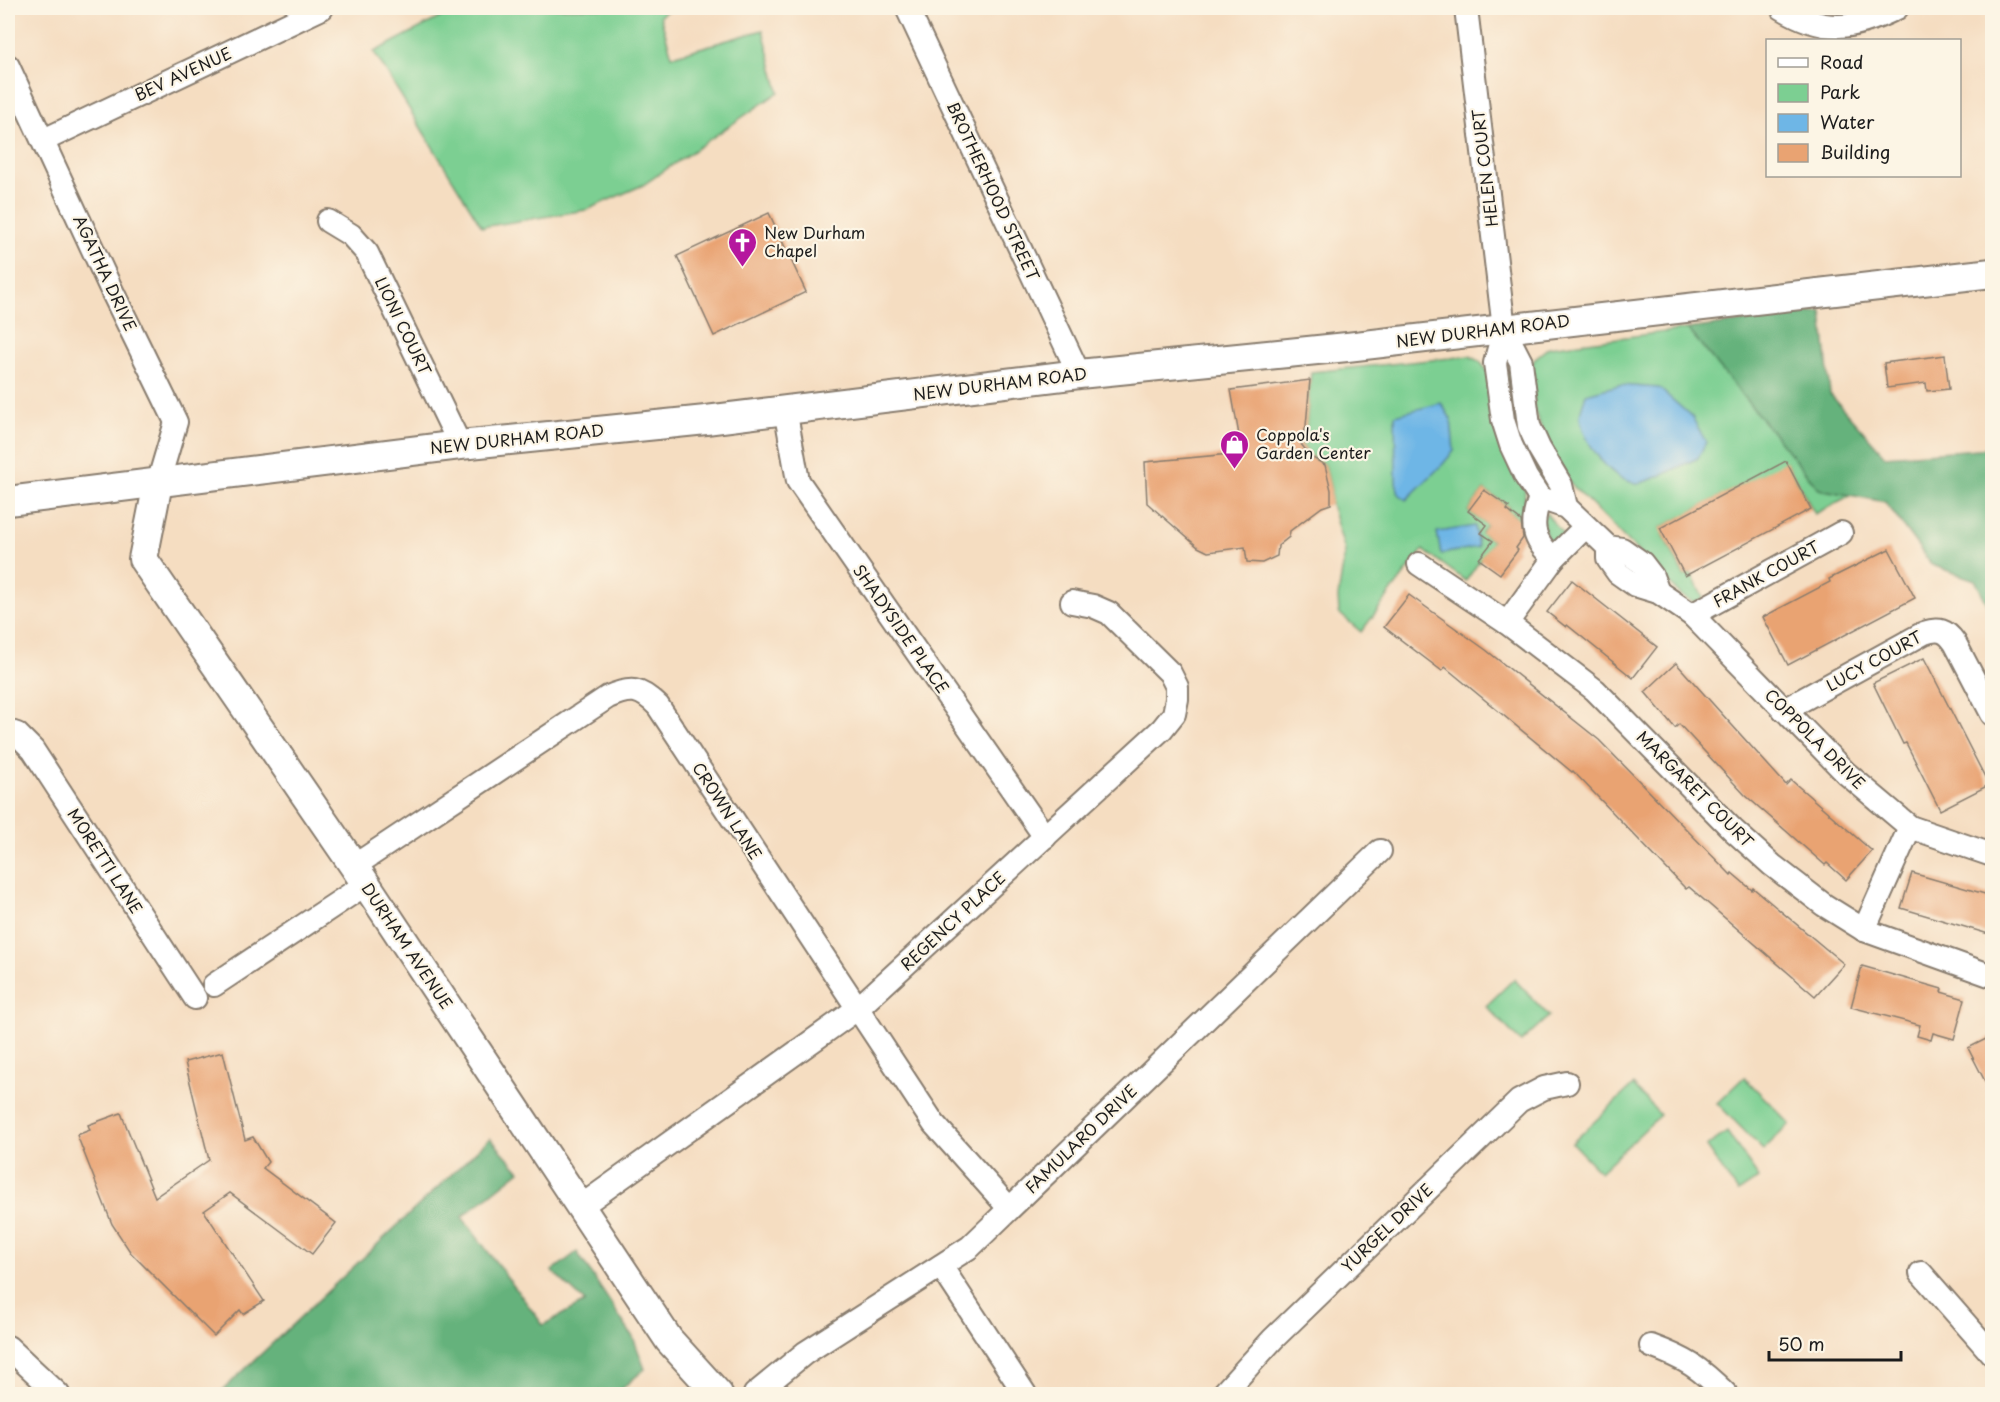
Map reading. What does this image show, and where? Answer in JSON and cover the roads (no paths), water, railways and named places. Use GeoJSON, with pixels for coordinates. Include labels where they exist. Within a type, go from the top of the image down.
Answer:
{"type":"FeatureCollection","features":[{"type":"Feature","properties":{"kind":"main road","name":"NEW DURHAM ROAD"},"geometry":{"type":"LineString","coordinates":[[8,501],[460,445],[706,420],[1079,374],[1504,329],[1992,273]]}},
{"type":"Feature","properties":{"kind":"main road","name":"DURHAM AVENUE"},"geometry":{"type":"LineString","coordinates":[[158,483],[143,559],[360,875],[669,1340],[718,1395]]}},
{"type":"Feature","properties":{"kind":"street","name":"BEV AVENUE"},"geometry":{"type":"LineString","coordinates":[[44,140],[322,8]]}},
{"type":"Feature","properties":{"kind":"street","name":"BROTHERHOOD STREET"},"geometry":{"type":"LineString","coordinates":[[907,8],[1079,374]]}},
{"type":"Feature","properties":{"kind":"street","name":"HELEN COURT"},"geometry":{"type":"LineString","coordinates":[[1466,8],[1504,329]]}},
{"type":"Feature","properties":{"kind":"street"},"geometry":{"type":"LineString","coordinates":[[1782,8],[1802,20],[1833,27],[1851,25],[1878,17],[1897,8]]}},
{"type":"Feature","properties":{"kind":"street","name":"AGATHA DRIVE"},"geometry":{"type":"LineString","coordinates":[[8,66],[112,291],[176,422],[158,483]]}},
{"type":"Feature","properties":{"kind":"street","name":"LIONI COURT"},"geometry":{"type":"LineString","coordinates":[[328,221],[351,235],[367,253],[460,445]]}},
{"type":"Feature","properties":{"kind":"street"},"geometry":{"type":"LineString","coordinates":[[1504,329],[1495,363],[1503,420],[1511,446],[1526,477],[1540,498],[1535,511],[1534,528],[1537,539],[1545,551],[1554,558]]}},
{"type":"Feature","properties":{"kind":"street","name":"COPPOLA DRIVE"},"geometry":{"type":"LineString","coordinates":[[1504,329],[1521,362],[1529,426],[1560,485],[1566,507]]}},
{"type":"Feature","properties":{"kind":"street","name":"SHADYSIDE PLACE"},"geometry":{"type":"LineString","coordinates":[[785,409],[798,481],[1045,837]]}},
{"type":"Feature","properties":{"kind":"street","name":"COPPOLA DRIVE"},"geometry":{"type":"LineString","coordinates":[[1540,498],[1566,507],[1608,547],[1608,559],[1618,573],[1635,585],[1658,592],[1692,615],[1846,773],[1910,827],[1992,855]]}},
{"type":"Feature","properties":{"kind":"street"},"geometry":{"type":"LineString","coordinates":[[1507,623],[1554,558],[1585,527]]}},
{"type":"Feature","properties":{"kind":"street","name":"FRANK COURT"},"geometry":{"type":"LineString","coordinates":[[1692,615],[1841,533]]}},
{"type":"Feature","properties":{"kind":"street","name":"MARGARET COURT"},"geometry":{"type":"LineString","coordinates":[[1419,564],[1507,623],[1595,690],[1733,830],[1824,905],[1864,930],[1992,976]]}},
{"type":"Feature","properties":{"kind":"street","name":"REGENCY PLACE"},"geometry":{"type":"LineString","coordinates":[[580,1207],[857,1009],[1162,729],[1174,714],[1177,699],[1177,687],[1170,673],[1109,613],[1093,606],[1072,602]]}},
{"type":"Feature","properties":{"kind":"street","name":"LUCY COURT"},"geometry":{"type":"LineString","coordinates":[[1784,710],[1937,628],[1948,633],[1955,643],[1992,714]]}},
{"type":"Feature","properties":{"kind":"street","name":"CROWN LANE"},"geometry":{"type":"LineString","coordinates":[[360,875],[608,697],[623,691],[636,690],[658,706],[934,1124],[1009,1208]]}},
{"type":"Feature","properties":{"kind":"street","name":"MORETTI LANE"},"geometry":{"type":"LineString","coordinates":[[8,731],[17,734],[33,750],[195,998]]}},
{"type":"Feature","properties":{"kind":"street"},"geometry":{"type":"LineString","coordinates":[[1864,930],[1910,827]]}},
{"type":"Feature","properties":{"kind":"street","name":"FAMULARO DRIVE"},"geometry":{"type":"LineString","coordinates":[[754,1395],[805,1353],[970,1247],[1380,851]]}},
{"type":"Feature","properties":{"kind":"street"},"geometry":{"type":"LineString","coordinates":[[214,985],[360,875]]}},
{"type":"Feature","properties":{"kind":"street","name":"YURGEL DRIVE"},"geometry":{"type":"LineString","coordinates":[[1223,1395],[1273,1339],[1519,1101],[1544,1088],[1567,1083]]}},
{"type":"Feature","properties":{"kind":"street"},"geometry":{"type":"LineString","coordinates":[[941,1266],[1025,1395]]}},
{"type":"Feature","properties":{"kind":"street"},"geometry":{"type":"LineString","coordinates":[[1921,1273],[1992,1354]]}},
{"type":"Feature","properties":{"kind":"street"},"geometry":{"type":"LineString","coordinates":[[1651,1346],[1684,1359],[1708,1376],[1726,1395]]}},
{"type":"Feature","properties":{"kind":"street"},"geometry":{"type":"LineString","coordinates":[[8,1347],[58,1395]]}},
{"type":"Feature","properties":{"kind":"water"},"geometry":{"type":"Polygon","coordinates":[[[1619,385],[1659,388],[1692,417],[1706,442],[1698,458],[1638,483],[1618,476],[1609,468],[1600,459],[1587,438],[1580,414],[1586,394],[1619,385]]]}},
{"type":"Feature","properties":{"kind":"water"},"geometry":{"type":"Polygon","coordinates":[[[1441,403],[1451,419],[1454,451],[1406,500],[1399,494],[1396,482],[1395,415],[1441,403]]]}},
{"type":"Feature","properties":{"kind":"water"},"geometry":{"type":"Polygon","coordinates":[[[1475,526],[1478,547],[1441,554],[1437,532],[1475,526]]]}},
{"type":"Feature","properties":{"kind":"place","name":"New Durham Chapel"},"geometry":{"type":"Point","coordinates":[743,268]}},
{"type":"Feature","properties":{"kind":"place","name":"Coppola's Garden Center"},"geometry":{"type":"Point","coordinates":[1235,470]}}]}
